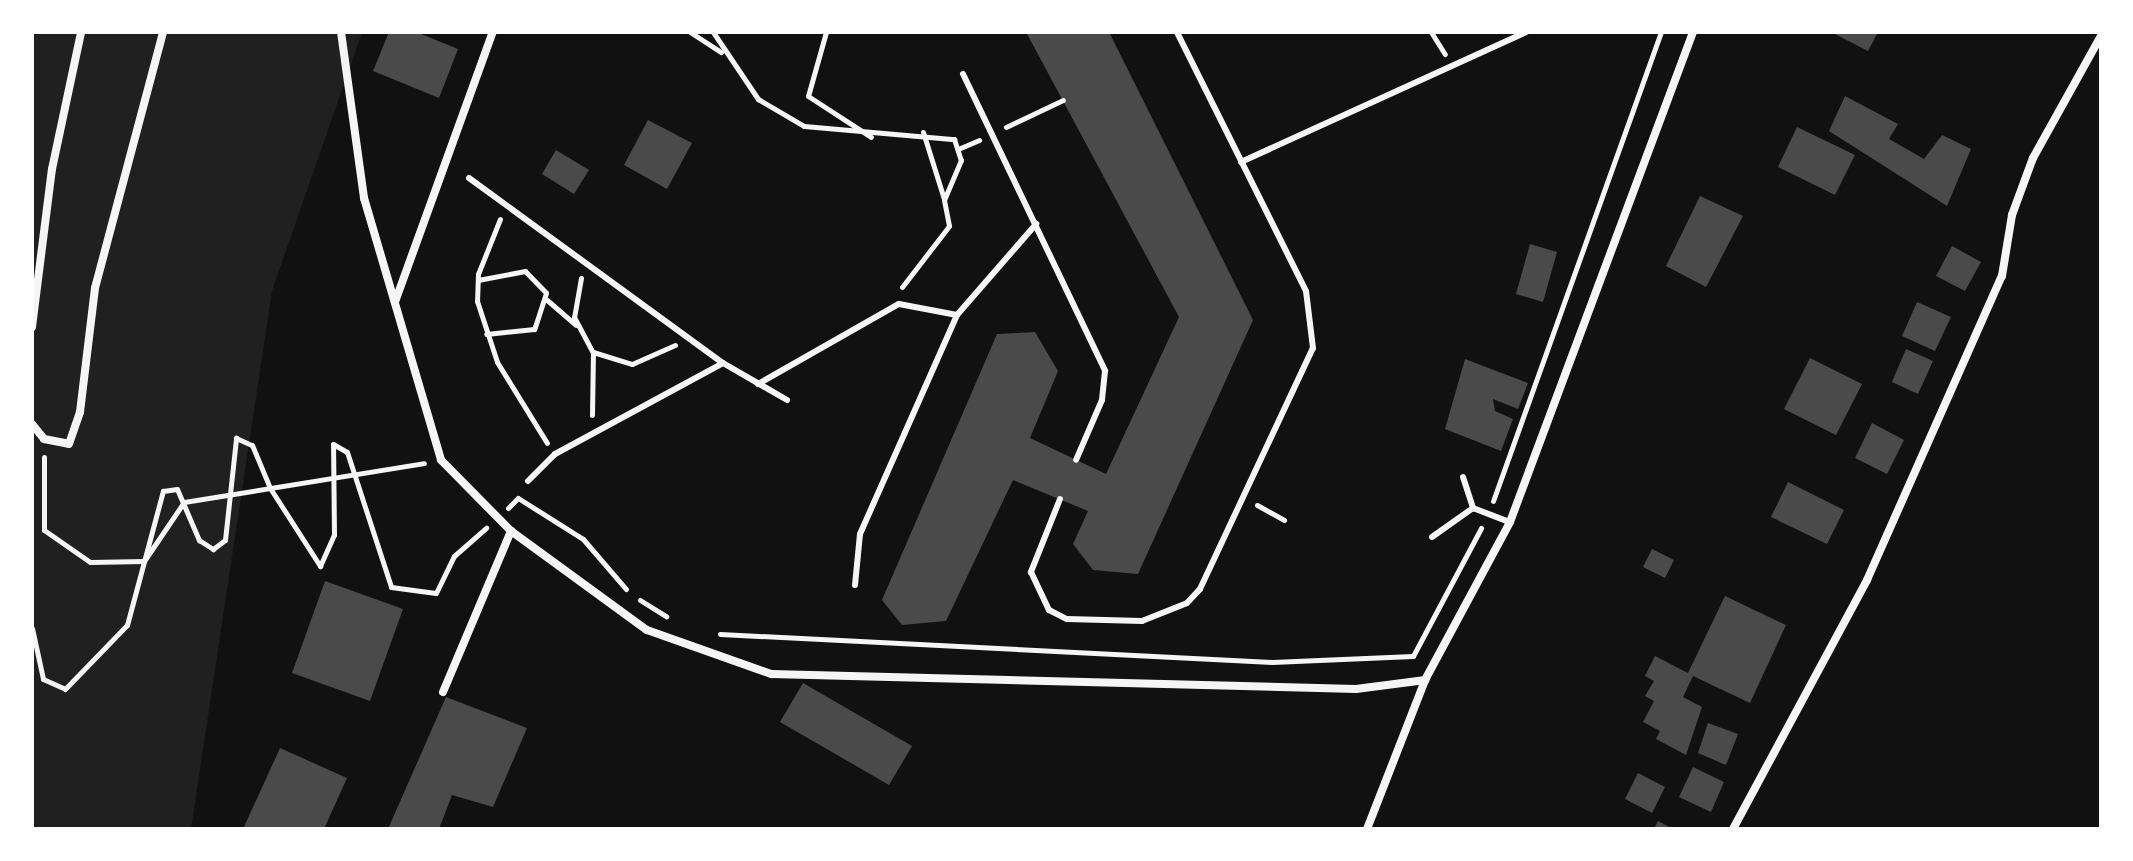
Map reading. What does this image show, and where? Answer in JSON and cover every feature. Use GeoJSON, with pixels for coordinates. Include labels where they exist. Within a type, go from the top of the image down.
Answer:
{"type":"FeatureCollection","features":[{"type":"Feature","properties":{"kind":"street"},"geometry":{"type":"LineString","coordinates":[[32,327],[52,169],[81,32]]}},
{"type":"Feature","properties":{"kind":"street"},"geometry":{"type":"LineString","coordinates":[[32,424],[44,439],[69,444],[80,412],[95,288],[163,32]]}},
{"type":"Feature","properties":{"kind":"street"},"geometry":{"type":"LineString","coordinates":[[341,32],[364,198],[441,460],[511,531],[647,630],[771,674],[1356,689],[1425,680]]}},
{"type":"Feature","properties":{"kind":"street"},"geometry":{"type":"LineString","coordinates":[[395,303],[493,32]]}},
{"type":"Feature","properties":{"kind":"street"},"geometry":{"type":"LineString","coordinates":[[1367,829],[1425,680],[1510,522],[1693,32]]}},
{"type":"Feature","properties":{"kind":"street"},"geometry":{"type":"LineString","coordinates":[[1733,829],[1867,580],[2002,276],[2012,215],[2033,158],[2101,36]]}},
{"type":"Feature","properties":{"kind":"street"},"geometry":{"type":"LineString","coordinates":[[443,692],[511,531]]}},
{"type":"Feature","properties":{"kind":"lane"},"geometry":{"type":"LineString","coordinates":[[1060,499],[1033,562],[1035,592],[1067,619],[1142,621],[1166,615],[1200,589],[1307,362],[1313,318],[1177,32]]}},
{"type":"Feature","properties":{"kind":"lane"},"geometry":{"type":"LineString","coordinates":[[1241,162],[1526,32]]}},
{"type":"Feature","properties":{"kind":"lane"},"geometry":{"type":"LineString","coordinates":[[963,74],[1105,371],[1102,400],[1076,460]]}},
{"type":"Feature","properties":{"kind":"lane"},"geometry":{"type":"LineString","coordinates":[[469,178],[684,336],[787,400]]}},
{"type":"Feature","properties":{"kind":"lane"},"geometry":{"type":"LineString","coordinates":[[855,585],[860,534],[957,315],[1036,224]]}},
{"type":"Feature","properties":{"kind":"lane"},"geometry":{"type":"LineString","coordinates":[[758,384],[899,304],[957,315]]}},
{"type":"Feature","properties":{"kind":"lane"},"geometry":{"type":"LineString","coordinates":[[528,481],[555,454],[723,363]]}},
{"type":"Feature","properties":{"kind":"lane"},"geometry":{"type":"LineString","coordinates":[[1463,477],[1473,508]]}},
{"type":"Feature","properties":{"kind":"lane"},"geometry":{"type":"LineString","coordinates":[[1473,508],[1510,522]]}},
{"type":"Feature","properties":{"kind":"lane"},"geometry":{"type":"LineString","coordinates":[[1432,537],[1473,508]]}},
{"type":"Feature","properties":{"kind":"path"},"geometry":{"type":"LineString","coordinates":[[690,32],[722,52],[777,113],[804,126],[872,137],[922,132],[954,139],[961,160],[944,200]]}},
{"type":"Feature","properties":{"kind":"path"},"geometry":{"type":"LineString","coordinates":[[713,32],[722,52]]}},
{"type":"Feature","properties":{"kind":"path"},"geometry":{"type":"LineString","coordinates":[[826,32],[808,96],[872,137]]}},
{"type":"Feature","properties":{"kind":"path"},"geometry":{"type":"LineString","coordinates":[[714,632],[1272,662],[1413,656],[1489,514],[1661,32]]}},
{"type":"Feature","properties":{"kind":"path"},"geometry":{"type":"LineString","coordinates":[[958,149],[1063,100]]}},
{"type":"Feature","properties":{"kind":"path"},"geometry":{"type":"LineString","coordinates":[[899,304],[902,288],[949,226],[922,132]]}},
{"type":"Feature","properties":{"kind":"path"},"geometry":{"type":"LineString","coordinates":[[507,206],[478,280],[486,334],[519,404],[555,454]]}},
{"type":"Feature","properties":{"kind":"path"},"geometry":{"type":"LineString","coordinates":[[577,325],[575,293],[587,265]]}},
{"type":"Feature","properties":{"kind":"path"},"geometry":{"type":"LineString","coordinates":[[478,280],[525,271],[538,277],[547,300],[577,325],[593,352],[609,362],[642,363],[684,336]]}},
{"type":"Feature","properties":{"kind":"path"},"geometry":{"type":"LineString","coordinates":[[486,334],[534,329],[547,300]]}},
{"type":"Feature","properties":{"kind":"path"},"geometry":{"type":"LineString","coordinates":[[592,433],[593,352]]}},
{"type":"Feature","properties":{"kind":"path"},"geometry":{"type":"LineString","coordinates":[[32,628],[43,679],[65,689],[127,625],[163,491],[177,489],[199,540],[213,549],[225,540],[227,493],[236,438],[252,445],[270,488],[320,566],[334,535],[333,444],[347,452],[356,473],[391,587],[416,595],[436,593],[454,556],[518,498],[583,539],[630,594],[673,620]]}},
{"type":"Feature","properties":{"kind":"path"},"geometry":{"type":"LineString","coordinates":[[32,456],[44,439]]}},
{"type":"Feature","properties":{"kind":"path"},"geometry":{"type":"LineString","coordinates":[[44,439],[44,530],[90,562],[144,561]]}},
{"type":"Feature","properties":{"kind":"path"},"geometry":{"type":"LineString","coordinates":[[144,561],[184,502],[441,460]]}},
{"type":"Feature","properties":{"kind":"path"},"geometry":{"type":"LineString","coordinates":[[1244,498],[1284,520]]}},
{"type":"Feature","properties":{"kind":"shaded area"},"geometry":{"type":"Polygon","coordinates":[[[32,32],[362,32],[272,291],[191,829],[32,829],[32,32]]]}},
{"type":"Feature","properties":{"kind":"building"},"geometry":{"type":"Polygon","coordinates":[[[389,32],[416,32],[458,49],[439,98],[373,71],[389,32]]]}},
{"type":"Feature","properties":{"kind":"building"},"geometry":{"type":"Polygon","coordinates":[[[1026,32],[1109,32],[1253,320],[1138,574],[1093,570],[1073,544],[1088,511],[1013,480],[946,621],[902,625],[882,600],[997,334],[1035,332],[1058,371],[1030,438],[1106,474],[1179,317],[1026,32]]]}},
{"type":"Feature","properties":{"kind":"building"},"geometry":{"type":"Polygon","coordinates":[[[1831,32],[1878,32],[1868,51],[1831,32]]]}},
{"type":"Feature","properties":{"kind":"building"},"geometry":{"type":"Polygon","coordinates":[[[1845,96],[1898,124],[1889,139],[1924,159],[1942,135],[1971,149],[1947,206],[1829,131],[1845,96]]]}},
{"type":"Feature","properties":{"kind":"building"},"geometry":{"type":"Polygon","coordinates":[[[648,120],[692,143],[667,189],[624,165],[648,120]]]}},
{"type":"Feature","properties":{"kind":"building"},"geometry":{"type":"Polygon","coordinates":[[[1797,127],[1855,155],[1835,195],[1778,167],[1797,127]]]}},
{"type":"Feature","properties":{"kind":"building"},"geometry":{"type":"Polygon","coordinates":[[[556,150],[589,170],[574,194],[542,174],[556,150]]]}},
{"type":"Feature","properties":{"kind":"building"},"geometry":{"type":"Polygon","coordinates":[[[1700,196],[1743,216],[1706,287],[1666,266],[1700,196]]]}},
{"type":"Feature","properties":{"kind":"building"},"geometry":{"type":"Polygon","coordinates":[[[1530,244],[1557,252],[1543,302],[1516,294],[1530,244]]]}},
{"type":"Feature","properties":{"kind":"building"},"geometry":{"type":"Polygon","coordinates":[[[1952,246],[1981,262],[1965,291],[1936,276],[1952,246]]]}},
{"type":"Feature","properties":{"kind":"building"},"geometry":{"type":"Polygon","coordinates":[[[1917,302],[1951,317],[1935,351],[1902,336],[1917,302]]]}},
{"type":"Feature","properties":{"kind":"building"},"geometry":{"type":"Polygon","coordinates":[[[1906,349],[1933,361],[1918,394],[1892,382],[1906,349]]]}},
{"type":"Feature","properties":{"kind":"building"},"geometry":{"type":"Polygon","coordinates":[[[1810,358],[1862,384],[1836,435],[1784,409],[1810,358]]]}},
{"type":"Feature","properties":{"kind":"building"},"geometry":{"type":"Polygon","coordinates":[[[1465,359],[1528,383],[1518,409],[1493,399],[1495,411],[1513,419],[1501,451],[1445,429],[1465,359]]]}},
{"type":"Feature","properties":{"kind":"building"},"geometry":{"type":"Polygon","coordinates":[[[1872,423],[1904,440],[1887,474],[1855,458],[1872,423]]]}},
{"type":"Feature","properties":{"kind":"building"},"geometry":{"type":"Polygon","coordinates":[[[1788,482],[1844,510],[1827,544],[1771,517],[1788,482]]]}},
{"type":"Feature","properties":{"kind":"building"},"geometry":{"type":"Polygon","coordinates":[[[1652,549],[1674,560],[1665,578],[1643,567],[1652,549]]]}},
{"type":"Feature","properties":{"kind":"building"},"geometry":{"type":"Polygon","coordinates":[[[325,581],[403,609],[370,701],[292,673],[325,581]]]}},
{"type":"Feature","properties":{"kind":"building"},"geometry":{"type":"Polygon","coordinates":[[[1725,596],[1786,625],[1750,703],[1693,676],[1683,697],[1702,707],[1686,755],[1656,739],[1660,731],[1643,722],[1654,701],[1645,696],[1654,681],[1645,676],[1655,656],[1688,673],[1725,596]]]}},
{"type":"Feature","properties":{"kind":"building"},"geometry":{"type":"Polygon","coordinates":[[[803,683],[912,746],[889,785],[780,722],[803,683]]]}},
{"type":"Feature","properties":{"kind":"building"},"geometry":{"type":"Polygon","coordinates":[[[446,697],[527,728],[493,807],[452,795],[439,829],[388,829],[446,697]]]}},
{"type":"Feature","properties":{"kind":"building"},"geometry":{"type":"Polygon","coordinates":[[[1708,723],[1738,734],[1726,765],[1698,753],[1708,723]]]}},
{"type":"Feature","properties":{"kind":"building"},"geometry":{"type":"Polygon","coordinates":[[[280,748],[347,778],[324,829],[243,829],[280,748]]]}},
{"type":"Feature","properties":{"kind":"building"},"geometry":{"type":"Polygon","coordinates":[[[1693,767],[1724,782],[1711,812],[1679,797],[1693,767]]]}},
{"type":"Feature","properties":{"kind":"building"},"geometry":{"type":"Polygon","coordinates":[[[1638,773],[1665,787],[1652,813],[1625,799],[1638,773]]]}},
{"type":"Feature","properties":{"kind":"building"},"geometry":{"type":"Polygon","coordinates":[[[1658,821],[1673,829],[1654,829],[1658,821]]]}}]}
